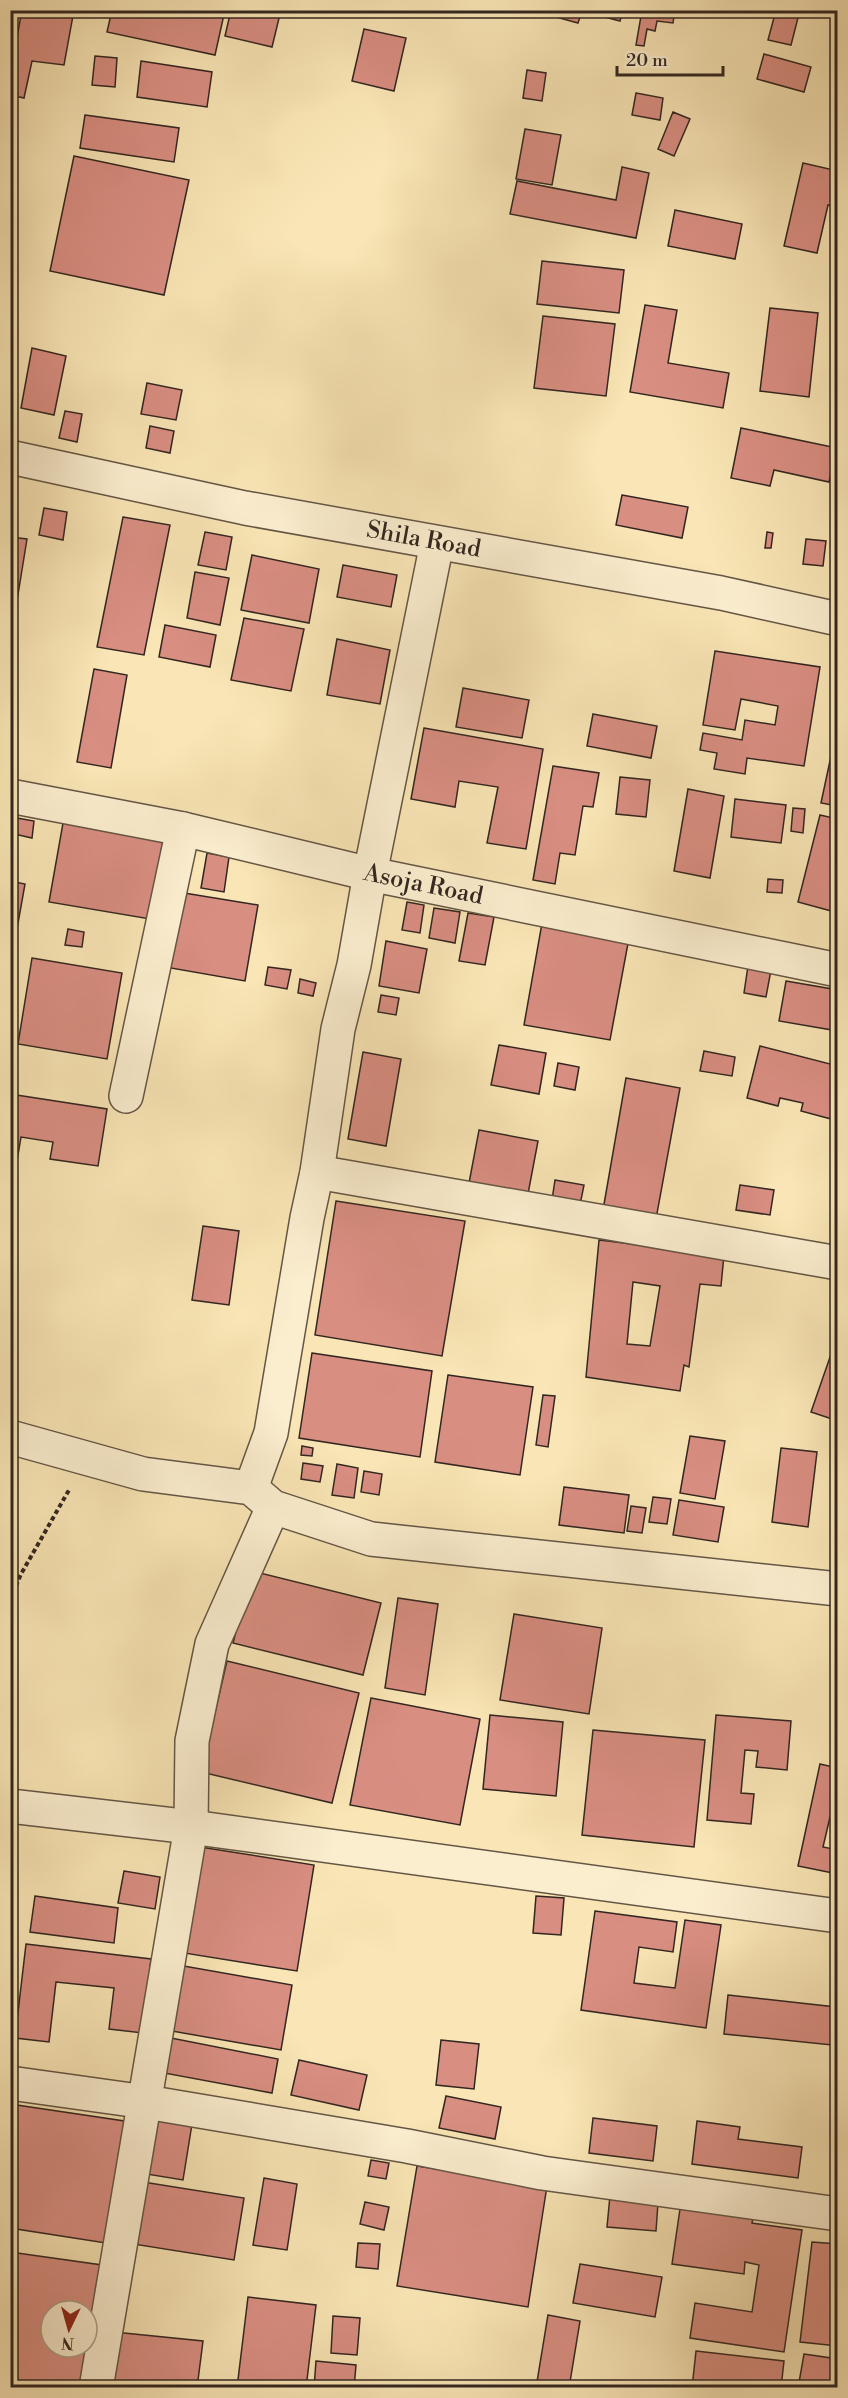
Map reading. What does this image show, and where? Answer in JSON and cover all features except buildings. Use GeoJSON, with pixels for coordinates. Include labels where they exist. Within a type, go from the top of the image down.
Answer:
{"type":"FeatureCollection","features":[{"type":"Feature","properties":{"kind":"street","name":"Shila Road"},"geometry":{"type":"LineString","coordinates":[[10,457],[245,508],[721,592],[837,619]]}},
{"type":"Feature","properties":{"kind":"street"},"geometry":{"type":"LineString","coordinates":[[96,2388],[191,1827],[192,1741],[212,1644],[262,1498],[307,1218],[317,1172],[338,1029],[354,965],[370,874],[437,543]]}},
{"type":"Feature","properties":{"kind":"street","name":"Asoja Road"},"geometry":{"type":"LineString","coordinates":[[10,796],[183,829],[370,874],[837,970]]}},
{"type":"Feature","properties":{"kind":"street"},"geometry":{"type":"LineString","coordinates":[[126,1096],[183,829]]}},
{"type":"Feature","properties":{"kind":"street"},"geometry":{"type":"LineString","coordinates":[[317,1172],[837,1263]]}},
{"type":"Feature","properties":{"kind":"street"},"geometry":{"type":"LineString","coordinates":[[10,1437],[143,1474],[262,1498],[371,1539],[837,1589]]}},
{"type":"Feature","properties":{"kind":"street"},"geometry":{"type":"LineString","coordinates":[[10,1806],[191,1827],[837,1916]]}},
{"type":"Feature","properties":{"kind":"street"},"geometry":{"type":"LineString","coordinates":[[10,2083],[146,2102],[407,2146],[542,2173],[837,2214]]}},
{"type":"Feature","properties":{"kind":"path"},"geometry":{"type":"LineString","coordinates":[[10,1600],[21,1574],[87,1460]]}}]}
